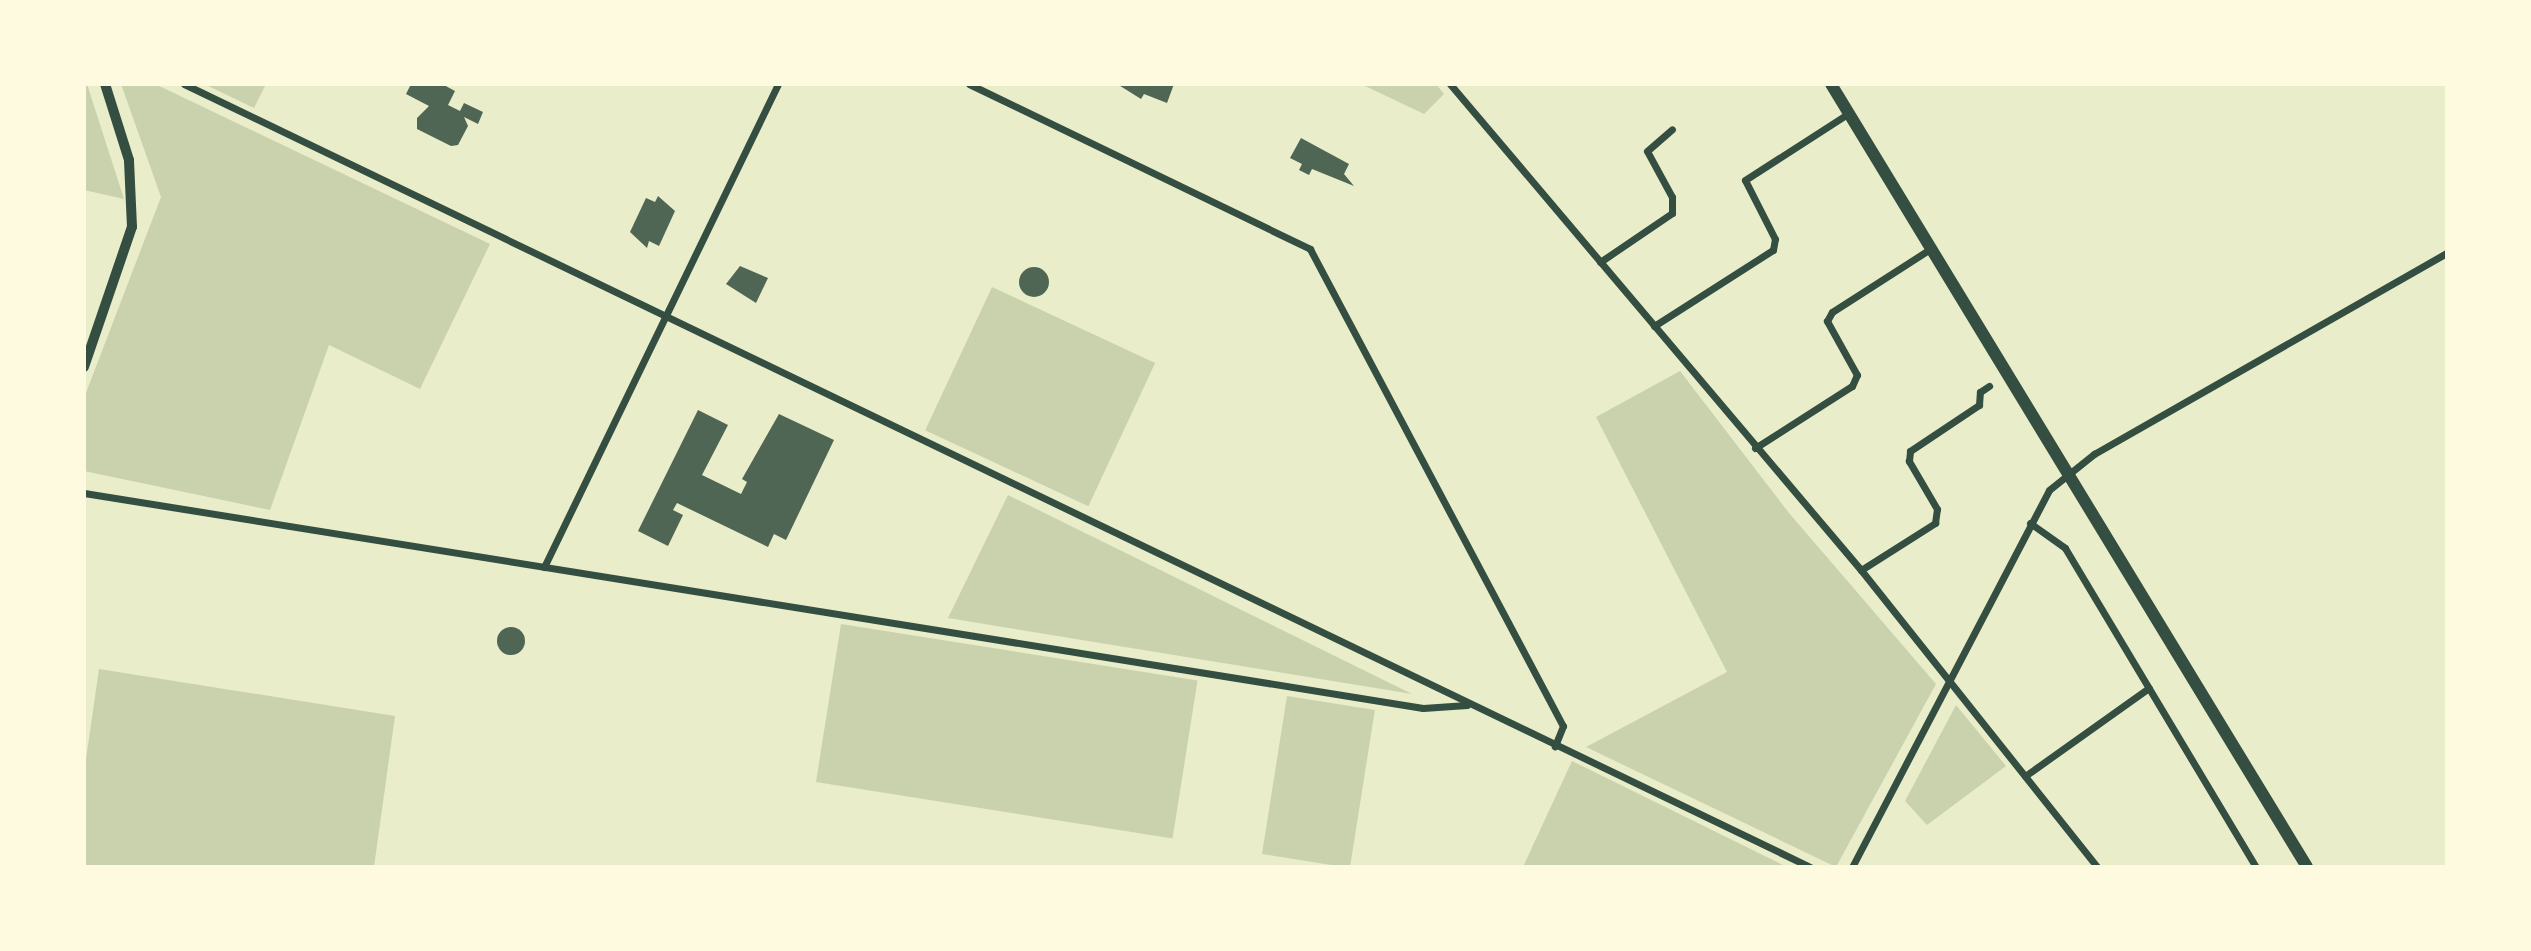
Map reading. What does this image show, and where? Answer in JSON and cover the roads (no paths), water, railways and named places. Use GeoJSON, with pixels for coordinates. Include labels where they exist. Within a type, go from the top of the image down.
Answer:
{"type":"FeatureCollection","features":[{"type":"Feature","properties":{"kind":"main road"},"geometry":{"type":"LineString","coordinates":[[1831,84],[2307,867]]}},
{"type":"Feature","properties":{"kind":"street"},"geometry":{"type":"LineString","coordinates":[[84,368],[132,227],[128,160],[105,84]]}},
{"type":"Feature","properties":{"kind":"street"},"geometry":{"type":"LineString","coordinates":[[184,84],[1467,705],[1810,867]]}},
{"type":"Feature","properties":{"kind":"street"},"geometry":{"type":"LineString","coordinates":[[544,566],[778,84]]}},
{"type":"Feature","properties":{"kind":"street"},"geometry":{"type":"LineString","coordinates":[[969,84],[1310,249],[1563,726],[1556,746]]}},
{"type":"Feature","properties":{"kind":"street"},"geometry":{"type":"LineString","coordinates":[[1450,84],[1755,448],[1861,570],[2097,867]]}},
{"type":"Feature","properties":{"kind":"street"},"geometry":{"type":"LineString","coordinates":[[1654,326],[1773,250],[1775,239],[1745,180],[1849,113]]}},
{"type":"Feature","properties":{"kind":"street"},"geometry":{"type":"LineString","coordinates":[[1600,262],[1672,213],[1672,197],[1647,151],[1672,129]]}},
{"type":"Feature","properties":{"kind":"street"},"geometry":{"type":"LineString","coordinates":[[1755,448],[1852,386],[1857,374],[1828,321],[1832,312],[1930,249]]}},
{"type":"Feature","properties":{"kind":"street"},"geometry":{"type":"LineString","coordinates":[[1852,867],[2030,523],[2068,471],[2447,253]]}},
{"type":"Feature","properties":{"kind":"street"},"geometry":{"type":"LineString","coordinates":[[1861,570],[1935,523],[1937,509],[1909,461],[1910,451],[1979,405],[1980,392],[1989,386]]}},
{"type":"Feature","properties":{"kind":"street"},"geometry":{"type":"LineString","coordinates":[[84,493],[1423,708],[1467,705]]}},
{"type":"Feature","properties":{"kind":"street"},"geometry":{"type":"LineString","coordinates":[[2030,523],[2065,548],[2256,867]]}},
{"type":"Feature","properties":{"kind":"street"},"geometry":{"type":"LineString","coordinates":[[2025,776],[2149,688]]}}]}
